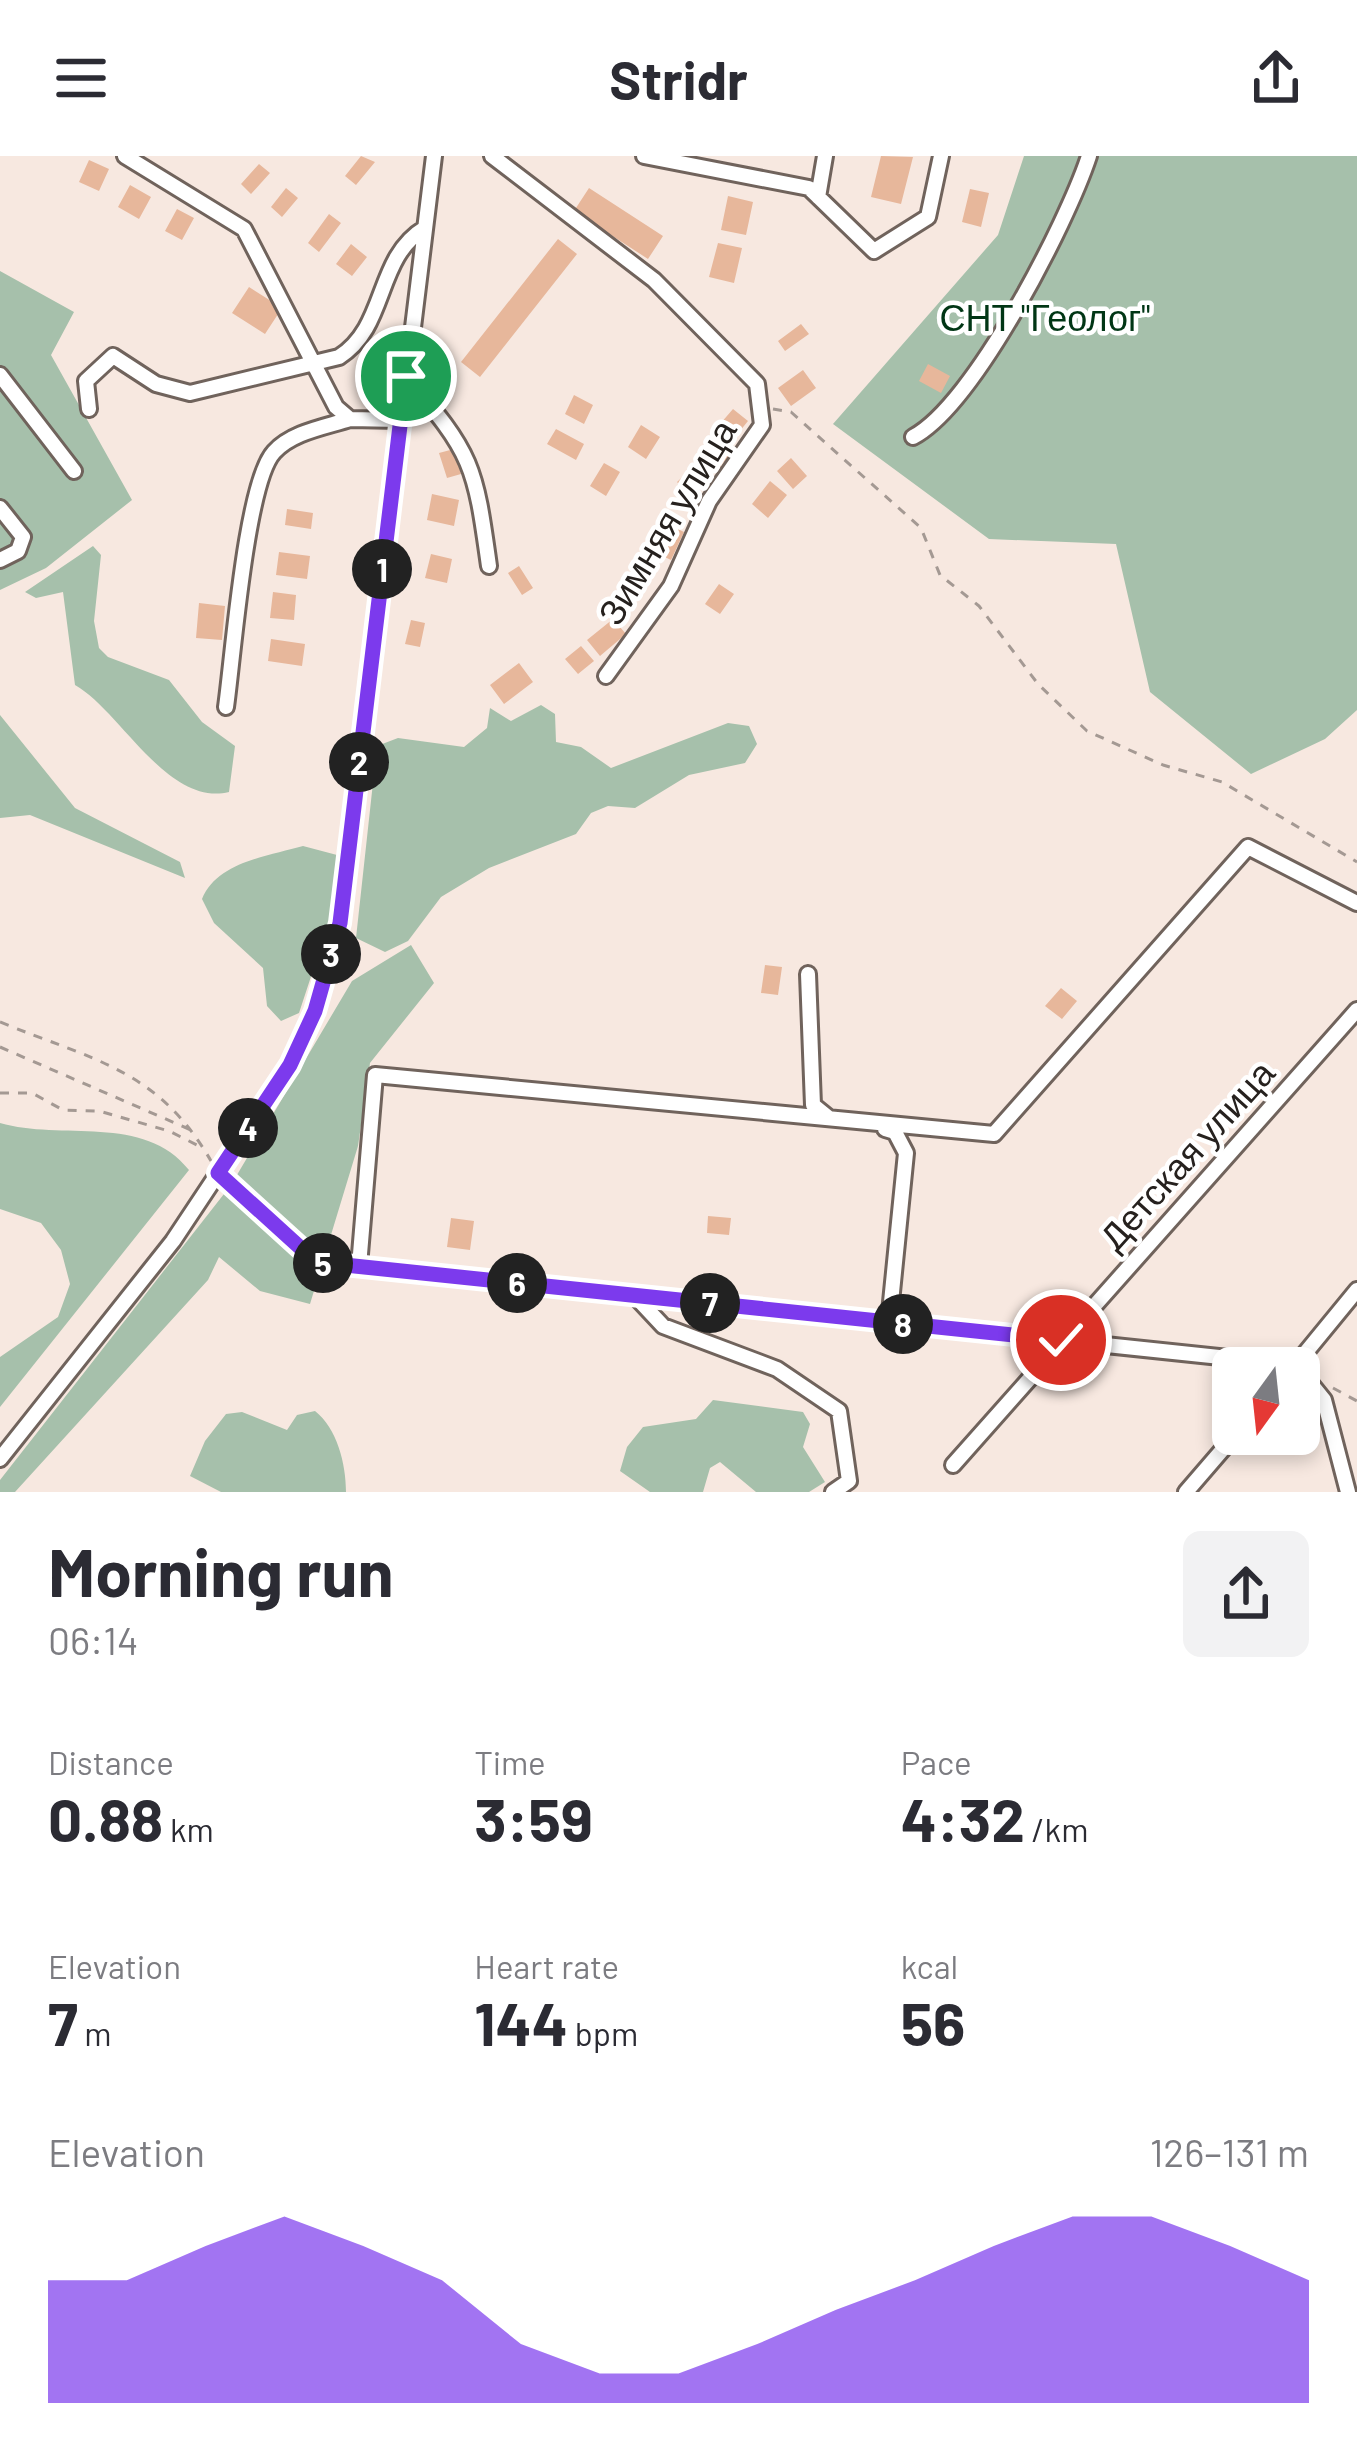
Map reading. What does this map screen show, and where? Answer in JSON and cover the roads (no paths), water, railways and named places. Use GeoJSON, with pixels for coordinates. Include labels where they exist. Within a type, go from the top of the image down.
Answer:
{"type":"FeatureCollection","features":[{"type":"Feature","properties":{"kind":"street"},"geometry":{"type":"LineString","coordinates":[[124,156],[244,230],[336,407],[350,419]]}},
{"type":"Feature","properties":{"kind":"street"},"geometry":{"type":"LineString","coordinates":[[0,1459],[173,1241],[290,1065],[315,1011],[340,923],[434,156]]}},
{"type":"Feature","properties":{"kind":"street","name":"Зимняя улица"},"geometry":{"type":"LineString","coordinates":[[492,156],[653,280],[758,384],[762,425],[710,501],[671,586],[606,676]]}},
{"type":"Feature","properties":{"kind":"street"},"geometry":{"type":"LineString","coordinates":[[644,156],[690,160],[809,188],[874,251],[928,217],[941,156]]}},
{"type":"Feature","properties":{"kind":"street"},"geometry":{"type":"LineString","coordinates":[[818,197],[825,156]]}},
{"type":"Feature","properties":{"kind":"street"},"geometry":{"type":"LineString","coordinates":[[913,437],[931,428],[958,395],[1062,230],[1089,156]]}},
{"type":"Feature","properties":{"kind":"street"},"geometry":{"type":"LineString","coordinates":[[89,409],[86,381],[113,356],[156,384],[190,393],[313,365],[357,346],[372,324],[398,248],[424,228]]}},
{"type":"Feature","properties":{"kind":"street"},"geometry":{"type":"LineString","coordinates":[[0,375],[74,471]]}},
{"type":"Feature","properties":{"kind":"street"},"geometry":{"type":"LineString","coordinates":[[406,376],[454,433],[474,467],[489,566]]}},
{"type":"Feature","properties":{"kind":"street"},"geometry":{"type":"LineString","coordinates":[[226,707],[254,506],[268,458],[305,433],[350,419],[400,420]]}},
{"type":"Feature","properties":{"kind":"street"},"geometry":{"type":"LineString","coordinates":[[0,508],[23,537],[18,551],[0,560]]}},
{"type":"Feature","properties":{"kind":"street"},"geometry":{"type":"LineString","coordinates":[[359,1266],[376,1075],[994,1134],[1248,847],[1357,903]]}},
{"type":"Feature","properties":{"kind":"street"},"geometry":{"type":"LineString","coordinates":[[808,974],[813,1106],[838,1125],[895,1132],[906,1153],[889,1322]]}},
{"type":"Feature","properties":{"kind":"street","name":"Детская улица"},"geometry":{"type":"LineString","coordinates":[[953,1465],[1357,1010]]}},
{"type":"Feature","properties":{"kind":"street"},"geometry":{"type":"LineString","coordinates":[[218,1173],[316,1262],[1212,1358]]}},
{"type":"Feature","properties":{"kind":"street"},"geometry":{"type":"LineString","coordinates":[[1312,1347],[1357,1290]]}},
{"type":"Feature","properties":{"kind":"street"},"geometry":{"type":"LineString","coordinates":[[634,1295],[663,1326],[778,1369],[839,1412],[849,1481],[832,1492]]}},
{"type":"Feature","properties":{"kind":"street"},"geometry":{"type":"LineString","coordinates":[[1320,1395],[1348,1492]]}},
{"type":"Feature","properties":{"kind":"street"},"geometry":{"type":"LineString","coordinates":[[1186,1492],[1218,1455]]}},
{"type":"Feature","properties":{"kind":"park label","name":"СНТ \"Геолог\""},"geometry":{"type":"Point","coordinates":[1045,318]}}]}
